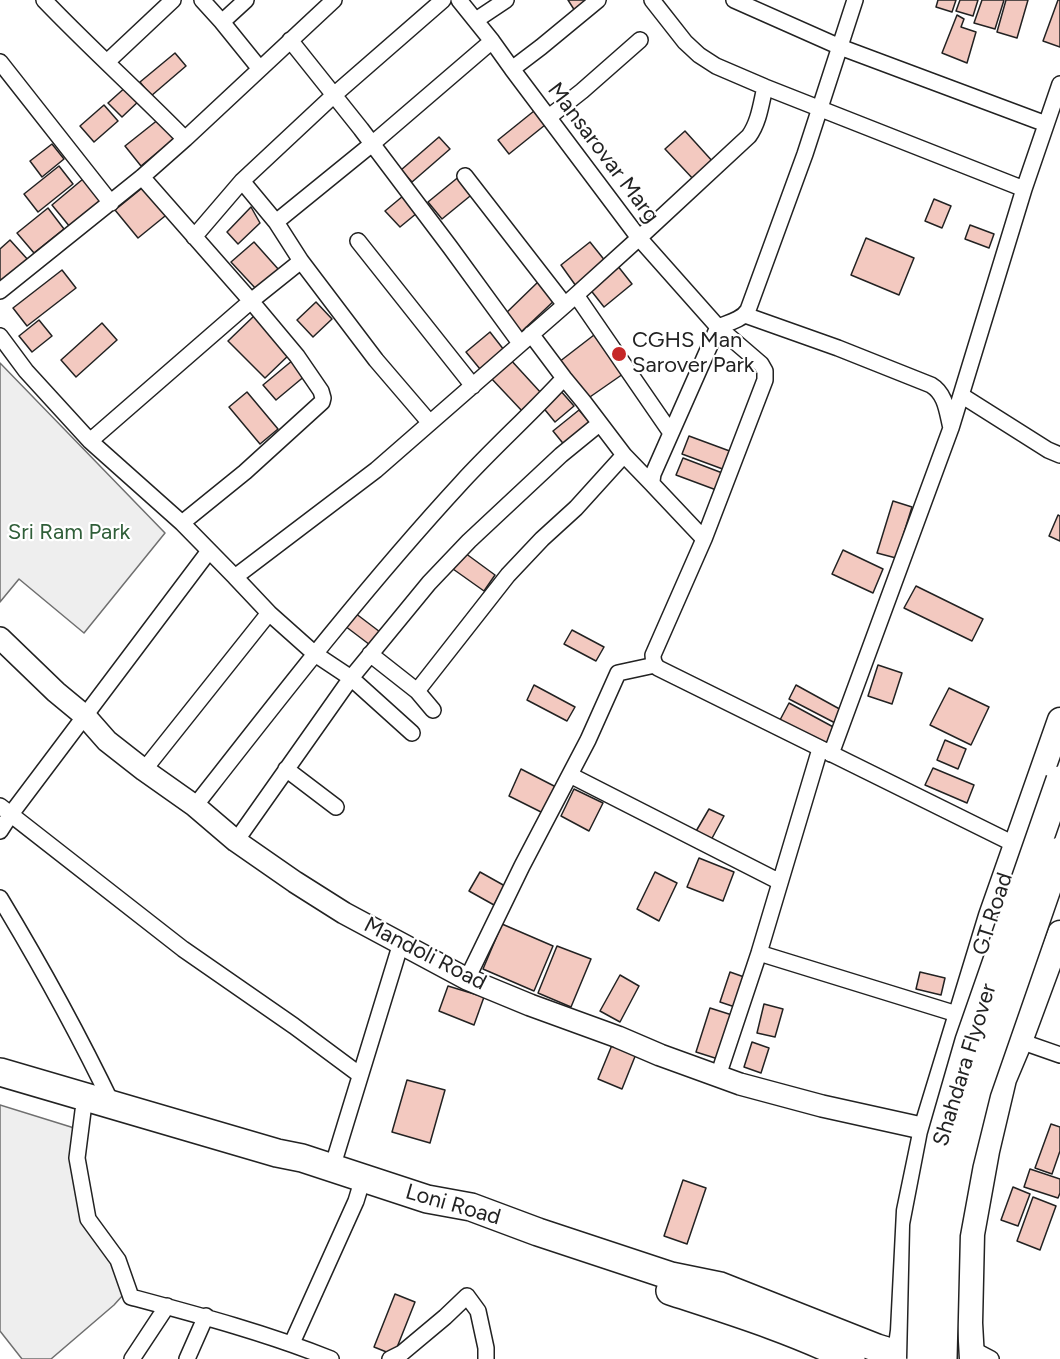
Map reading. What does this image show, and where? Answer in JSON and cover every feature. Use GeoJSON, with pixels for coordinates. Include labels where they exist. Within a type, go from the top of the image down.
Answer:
{"type":"FeatureCollection","features":[{"type":"Feature","properties":{"kind":"highway","name":"Shahdara Flyover"},"geometry":{"type":"LineString","coordinates":[[907,1358],[924,1226],[941,1138],[969,1041],[1060,780]]}},
{"type":"Feature","properties":{"kind":"highway","name":"Shahdara Flyover"},"geometry":{"type":"LineString","coordinates":[[943,1359],[946,1234],[959,1163],[977,1090],[1060,851]]}},
{"type":"Feature","properties":{"kind":"highway","name":"Loni Road"},"geometry":{"type":"LineString","coordinates":[[0,1072],[85,1104],[361,1183],[471,1208],[671,1276],[720,1286],[907,1358]]}},
{"type":"Feature","properties":{"kind":"highway","name":"Loni Road"},"geometry":{"type":"LineString","coordinates":[[0,1088],[85,1104],[113,1106],[332,1168],[361,1183],[428,1210],[468,1220],[613,1272],[776,1326],[808,1349],[851,1359]]}},
{"type":"Feature","properties":{"kind":"main road","name":"GT Road"},"geometry":{"type":"LineString","coordinates":[[907,1358],[903,1331],[909,1211],[926,1129],[991,916],[1060,720]]}},
{"type":"Feature","properties":{"kind":"main road"},"geometry":{"type":"LineString","coordinates":[[978,1356],[970,1323],[972,1234],[987,1152],[1004,1079],[1059,939]]}},
{"type":"Feature","properties":{"kind":"street"},"geometry":{"type":"LineString","coordinates":[[44,0],[185,139]]}},
{"type":"Feature","properties":{"kind":"street"},"geometry":{"type":"LineString","coordinates":[[107,62],[172,0]]}},
{"type":"Feature","properties":{"kind":"street"},"geometry":{"type":"LineString","coordinates":[[202,0],[260,69]]}},
{"type":"Feature","properties":{"kind":"street"},"geometry":{"type":"LineString","coordinates":[[222,22],[246,0]]}},
{"type":"Feature","properties":{"kind":"street"},"geometry":{"type":"LineString","coordinates":[[0,291],[142,177],[334,0]]}},
{"type":"Feature","properties":{"kind":"street"},"geometry":{"type":"LineString","coordinates":[[194,237],[242,181],[334,95],[443,0]]}},
{"type":"Feature","properties":{"kind":"street","name":"Mansarovar Marg"},"geometry":{"type":"LineString","coordinates":[[459,0],[492,40],[639,238],[718,327],[761,364],[765,371],[765,380],[704,539],[653,656],[655,665]]}},
{"type":"Feature","properties":{"kind":"street"},"geometry":{"type":"LineString","coordinates":[[476,20],[506,0]]}},
{"type":"Feature","properties":{"kind":"street"},"geometry":{"type":"LineString","coordinates":[[512,69],[598,0]]}},
{"type":"Feature","properties":{"kind":"street"},"geometry":{"type":"LineString","coordinates":[[652,0],[685,42],[716,66],[1024,189]]}},
{"type":"Feature","properties":{"kind":"street"},"geometry":{"type":"LineString","coordinates":[[734,0],[840,47],[1046,124]]}},
{"type":"Feature","properties":{"kind":"street"},"geometry":{"type":"LineString","coordinates":[[653,485],[652,474],[718,327],[745,315],[748,310],[820,108],[855,0]]}},
{"type":"Feature","properties":{"kind":"street"},"geometry":{"type":"LineString","coordinates":[[291,40],[450,247],[525,338],[583,400],[624,455],[704,539]]}},
{"type":"Feature","properties":{"kind":"street"},"geometry":{"type":"LineString","coordinates":[[276,222],[372,144],[492,40]]}},
{"type":"Feature","properties":{"kind":"street"},"geometry":{"type":"LineString","coordinates":[[549,117],[640,40]]}},
{"type":"Feature","properties":{"kind":"street"},"geometry":{"type":"LineString","coordinates":[[0,62],[111,203]]}},
{"type":"Feature","properties":{"kind":"street"},"geometry":{"type":"LineString","coordinates":[[718,1076],[780,882],[826,752],[951,428],[1024,189],[1060,84]]}},
{"type":"Feature","properties":{"kind":"street"},"geometry":{"type":"LineString","coordinates":[[235,577],[376,470],[639,238],[749,136],[758,119],[765,87]]}},
{"type":"Feature","properties":{"kind":"street"},"geometry":{"type":"LineString","coordinates":[[465,176],[571,300],[670,433]]}},
{"type":"Feature","properties":{"kind":"street"},"geometry":{"type":"LineString","coordinates":[[142,177],[297,356],[321,391],[323,398],[319,405],[261,457],[182,524]]}},
{"type":"Feature","properties":{"kind":"street"},"geometry":{"type":"LineString","coordinates":[[242,181],[276,222],[301,261],[376,360],[430,423]]}},
{"type":"Feature","properties":{"kind":"street"},"geometry":{"type":"LineString","coordinates":[[358,241],[473,386]]}},
{"type":"Feature","properties":{"kind":"street"},"geometry":{"type":"LineString","coordinates":[[90,441],[251,301],[301,261]]}},
{"type":"Feature","properties":{"kind":"street"},"geometry":{"type":"LineString","coordinates":[[745,315],[838,348],[937,388],[943,395],[951,428]]}},
{"type":"Feature","properties":{"kind":"street"},"geometry":{"type":"LineString","coordinates":[[0,336],[26,370],[90,441],[182,524],[269,613],[315,654],[351,678],[412,734]]}},
{"type":"Feature","properties":{"kind":"street"},"geometry":{"type":"LineString","coordinates":[[195,806],[315,654],[402,550],[462,482],[564,378]]}},
{"type":"Feature","properties":{"kind":"street"},"geometry":{"type":"LineString","coordinates":[[962,395],[1048,450],[1060,455]]}},
{"type":"Feature","properties":{"kind":"street"},"geometry":{"type":"LineString","coordinates":[[236,841],[351,678],[429,583],[469,541],[561,454],[599,424]]}},
{"type":"Feature","properties":{"kind":"street"},"geometry":{"type":"LineString","coordinates":[[417,691],[508,575],[576,508],[624,455]]}},
{"type":"Feature","properties":{"kind":"street"},"geometry":{"type":"LineString","coordinates":[[0,831],[6,810],[85,717],[209,551]]}},
{"type":"Feature","properties":{"kind":"street"},"geometry":{"type":"LineString","coordinates":[[144,770],[269,613]]}},
{"type":"Feature","properties":{"kind":"street","name":"Mandoli Road"},"geometry":{"type":"LineString","coordinates":[[0,638],[85,717],[107,741],[195,806],[236,841],[344,913],[467,979],[740,1084],[822,1106],[926,1129]]}},
{"type":"Feature","properties":{"kind":"street"},"geometry":{"type":"LineString","coordinates":[[370,654],[417,691],[433,710]]}},
{"type":"Feature","properties":{"kind":"street"},"geometry":{"type":"LineString","coordinates":[[467,979],[522,866],[588,740],[618,674],[655,665],[1016,845]]}},
{"type":"Feature","properties":{"kind":"street"},"geometry":{"type":"LineString","coordinates":[[286,769],[336,807]]}},
{"type":"Feature","properties":{"kind":"street"},"geometry":{"type":"LineString","coordinates":[[570,775],[780,882]]}},
{"type":"Feature","properties":{"kind":"street"},"geometry":{"type":"LineString","coordinates":[[6,810],[183,949],[360,1075]]}},
{"type":"Feature","properties":{"kind":"street"},"geometry":{"type":"LineString","coordinates":[[0,898],[70,1022],[113,1106]]}},
{"type":"Feature","properties":{"kind":"street"},"geometry":{"type":"LineString","coordinates":[[991,916],[1059,939]]}},
{"type":"Feature","properties":{"kind":"street"},"geometry":{"type":"LineString","coordinates":[[332,1168],[402,943]]}},
{"type":"Feature","properties":{"kind":"street"},"geometry":{"type":"LineString","coordinates":[[759,953],[960,1015]]}},
{"type":"Feature","properties":{"kind":"street"},"geometry":{"type":"LineString","coordinates":[[1020,1041],[1060,1055]]}},
{"type":"Feature","properties":{"kind":"street"},"geometry":{"type":"LineString","coordinates":[[85,1104],[76,1158],[88,1220],[118,1260],[130,1297],[292,1343],[331,1359]]}},
{"type":"Feature","properties":{"kind":"street"},"geometry":{"type":"LineString","coordinates":[[292,1343],[356,1200],[361,1183]]}},
{"type":"Feature","properties":{"kind":"street"},"geometry":{"type":"LineString","coordinates":[[390,1359],[402,1353],[467,1296],[478,1311],[486,1348],[486,1359]]}},
{"type":"Feature","properties":{"kind":"street"},"geometry":{"type":"LineString","coordinates":[[132,1359],[167,1306]]}},
{"type":"Feature","properties":{"kind":"street"},"geometry":{"type":"LineString","coordinates":[[187,1359],[206,1317]]}},
{"type":"Feature","properties":{"kind":"green space","name":"Sri Ram Park"},"geometry":{"type":"Polygon","coordinates":[[[0,363],[165,533],[84,633],[19,579],[0,602],[0,363]]]}},
{"type":"Feature","properties":{"kind":"green space"},"geometry":{"type":"Polygon","coordinates":[[[0,1105],[78,1131],[80,1188],[109,1252],[123,1295],[51,1359],[22,1359],[0,1331],[0,1105]]]}},
{"type":"Feature","properties":{"kind":"building"},"geometry":{"type":"Polygon","coordinates":[[[568,0],[587,0],[575,11],[568,0]]]}},
{"type":"Feature","properties":{"kind":"building"},"geometry":{"type":"Polygon","coordinates":[[[938,0],[956,0],[952,12],[936,7],[938,0]]]}},
{"type":"Feature","properties":{"kind":"building"},"geometry":{"type":"Polygon","coordinates":[[[960,0],[978,0],[973,16],[956,11],[960,0]]]}},
{"type":"Feature","properties":{"kind":"building"},"geometry":{"type":"Polygon","coordinates":[[[982,0],[1004,0],[995,29],[974,23],[982,0]]]}},
{"type":"Feature","properties":{"kind":"building"},"geometry":{"type":"Polygon","coordinates":[[[1006,0],[1028,0],[1017,38],[997,32],[1006,0]]]}},
{"type":"Feature","properties":{"kind":"building"},"geometry":{"type":"Polygon","coordinates":[[[1058,0],[1060,0],[1060,47],[1043,41],[1058,0]]]}},
{"type":"Feature","properties":{"kind":"building"},"geometry":{"type":"Polygon","coordinates":[[[957,15],[964,19],[961,27],[976,32],[967,63],[942,53],[957,15]]]}},
{"type":"Feature","properties":{"kind":"building"},"geometry":{"type":"Polygon","coordinates":[[[175,53],[186,66],[151,96],[140,82],[175,53]]]}},
{"type":"Feature","properties":{"kind":"building"},"geometry":{"type":"Polygon","coordinates":[[[128,85],[141,99],[122,117],[108,103],[128,85]]]}},
{"type":"Feature","properties":{"kind":"building"},"geometry":{"type":"Polygon","coordinates":[[[104,105],[118,121],[94,142],[80,126],[104,105]]]}},
{"type":"Feature","properties":{"kind":"building"},"geometry":{"type":"Polygon","coordinates":[[[534,111],[545,125],[509,154],[498,140],[534,111]]]}},
{"type":"Feature","properties":{"kind":"building"},"geometry":{"type":"Polygon","coordinates":[[[159,119],[174,139],[141,166],[125,146],[159,119]]]}},
{"type":"Feature","properties":{"kind":"building"},"geometry":{"type":"Polygon","coordinates":[[[685,131],[714,163],[695,181],[665,149],[685,131]]]}},
{"type":"Feature","properties":{"kind":"building"},"geometry":{"type":"Polygon","coordinates":[[[439,137],[450,149],[412,182],[401,170],[439,137]]]}},
{"type":"Feature","properties":{"kind":"building"},"geometry":{"type":"Polygon","coordinates":[[[52,144],[64,159],[42,177],[30,161],[52,144]]]}},
{"type":"Feature","properties":{"kind":"building"},"geometry":{"type":"Polygon","coordinates":[[[59,166],[73,184],[38,212],[24,194],[59,166]]]}},
{"type":"Feature","properties":{"kind":"building"},"geometry":{"type":"Polygon","coordinates":[[[461,175],[475,192],[442,219],[428,202],[461,175]]]}},
{"type":"Feature","properties":{"kind":"building"},"geometry":{"type":"Polygon","coordinates":[[[83,179],[101,201],[70,227],[52,205],[83,179]]]}},
{"type":"Feature","properties":{"kind":"building"},"geometry":{"type":"Polygon","coordinates":[[[147,184],[170,212],[138,238],[115,210],[147,184]]]}},
{"type":"Feature","properties":{"kind":"building"},"geometry":{"type":"Polygon","coordinates":[[[403,196],[417,213],[400,227],[385,211],[403,196]]]}},
{"type":"Feature","properties":{"kind":"building"},"geometry":{"type":"Polygon","coordinates":[[[934,199],[951,206],[942,228],[925,221],[934,199]]]}},
{"type":"Feature","properties":{"kind":"building"},"geometry":{"type":"Polygon","coordinates":[[[251,207],[260,223],[238,244],[227,232],[251,207]]]}},
{"type":"Feature","properties":{"kind":"building"},"geometry":{"type":"Polygon","coordinates":[[[48,208],[64,229],[34,253],[17,233],[48,208]]]}},
{"type":"Feature","properties":{"kind":"building"},"geometry":{"type":"Polygon","coordinates":[[[970,225],[994,234],[989,248],[965,239],[970,225]]]}},
{"type":"Feature","properties":{"kind":"building"},"geometry":{"type":"Polygon","coordinates":[[[866,238],[914,258],[899,295],[851,275],[866,238]]]}},
{"type":"Feature","properties":{"kind":"building"},"geometry":{"type":"Polygon","coordinates":[[[10,240],[29,261],[0,287],[0,249],[10,240]]]}},
{"type":"Feature","properties":{"kind":"building"},"geometry":{"type":"Polygon","coordinates":[[[254,242],[279,270],[257,290],[231,262],[254,242]]]}},
{"type":"Feature","properties":{"kind":"building"},"geometry":{"type":"Polygon","coordinates":[[[590,242],[606,262],[576,286],[561,265],[590,242]]]}},
{"type":"Feature","properties":{"kind":"building"},"geometry":{"type":"Polygon","coordinates":[[[617,265],[632,284],[604,307],[589,288],[617,265]]]}},
{"type":"Feature","properties":{"kind":"building"},"geometry":{"type":"Polygon","coordinates":[[[62,270],[76,288],[27,326],[13,308],[62,270]]]}},
{"type":"Feature","properties":{"kind":"building"},"geometry":{"type":"Polygon","coordinates":[[[540,280],[557,298],[520,333],[503,316],[540,280]]]}},
{"type":"Feature","properties":{"kind":"building"},"geometry":{"type":"Polygon","coordinates":[[[316,302],[332,319],[313,337],[297,320],[316,302]]]}},
{"type":"Feature","properties":{"kind":"building"},"geometry":{"type":"Polygon","coordinates":[[[255,315],[292,352],[265,378],[228,341],[255,315]]]}},
{"type":"Feature","properties":{"kind":"building"},"geometry":{"type":"Polygon","coordinates":[[[39,320],[52,336],[32,352],[19,336],[39,320]]]}},
{"type":"Feature","properties":{"kind":"building"},"geometry":{"type":"Polygon","coordinates":[[[102,323],[117,340],[76,377],[61,360],[102,323]]]}},
{"type":"Feature","properties":{"kind":"building"},"geometry":{"type":"Polygon","coordinates":[[[490,332],[504,350],[480,369],[466,352],[490,332]]]}},
{"type":"Feature","properties":{"kind":"building"},"geometry":{"type":"Polygon","coordinates":[[[594,335],[623,374],[587,399],[559,362],[594,335]]]}},
{"type":"Feature","properties":{"kind":"building"},"geometry":{"type":"Polygon","coordinates":[[[509,358],[542,394],[523,412],[490,377],[509,358]]]}},
{"type":"Feature","properties":{"kind":"building"},"geometry":{"type":"Polygon","coordinates":[[[293,360],[306,375],[276,400],[263,385],[293,360]]]}},
{"type":"Feature","properties":{"kind":"building"},"geometry":{"type":"Polygon","coordinates":[[[559,389],[574,406],[555,422],[541,405],[559,389]]]}},
{"type":"Feature","properties":{"kind":"building"},"geometry":{"type":"Polygon","coordinates":[[[247,392],[278,429],[260,444],[229,407],[247,392]]]}},
{"type":"Feature","properties":{"kind":"building"},"geometry":{"type":"Polygon","coordinates":[[[579,410],[592,425],[566,447],[553,431],[579,410]]]}},
{"type":"Feature","properties":{"kind":"building"},"geometry":{"type":"Polygon","coordinates":[[[689,436],[735,453],[728,471],[682,454],[689,436]]]}},
{"type":"Feature","properties":{"kind":"building"},"geometry":{"type":"Polygon","coordinates":[[[683,458],[725,474],[719,491],[676,475],[683,458]]]}},
{"type":"Feature","properties":{"kind":"building"},"geometry":{"type":"Polygon","coordinates":[[[893,501],[912,507],[896,558],[877,553],[893,501]]]}},
{"type":"Feature","properties":{"kind":"building"},"geometry":{"type":"Polygon","coordinates":[[[1058,515],[1060,516],[1060,541],[1049,536],[1058,515]]]}},
{"type":"Feature","properties":{"kind":"building"},"geometry":{"type":"Polygon","coordinates":[[[843,550],[883,569],[873,593],[832,574],[843,550]]]}},
{"type":"Feature","properties":{"kind":"building"},"geometry":{"type":"Polygon","coordinates":[[[465,553],[495,575],[484,591],[453,569],[465,553]]]}},
{"type":"Feature","properties":{"kind":"building"},"geometry":{"type":"Polygon","coordinates":[[[916,586],[983,619],[972,641],[904,608],[916,586]]]}},
{"type":"Feature","properties":{"kind":"building"},"geometry":{"type":"Polygon","coordinates":[[[355,613],[384,635],[374,648],[345,626],[355,613]]]}},
{"type":"Feature","properties":{"kind":"building"},"geometry":{"type":"Polygon","coordinates":[[[572,630],[604,647],[596,661],[564,644],[572,630]]]}},
{"type":"Feature","properties":{"kind":"building"},"geometry":{"type":"Polygon","coordinates":[[[878,665],[902,673],[892,704],[868,696],[878,665]]]}},
{"type":"Feature","properties":{"kind":"building"},"geometry":{"type":"Polygon","coordinates":[[[534,685],[575,707],[567,721],[527,700],[534,685]]]}},
{"type":"Feature","properties":{"kind":"building"},"geometry":{"type":"Polygon","coordinates":[[[796,685],[845,712],[839,725],[789,699],[796,685]]]}},
{"type":"Feature","properties":{"kind":"building"},"geometry":{"type":"Polygon","coordinates":[[[949,688],[989,707],[971,745],[930,725],[949,688]]]}},
{"type":"Feature","properties":{"kind":"building"},"geometry":{"type":"Polygon","coordinates":[[[789,703],[837,729],[828,746],[780,720],[789,703]]]}},
{"type":"Feature","properties":{"kind":"building"},"geometry":{"type":"Polygon","coordinates":[[[945,740],[966,749],[958,769],[937,760],[945,740]]]}},
{"type":"Feature","properties":{"kind":"building"},"geometry":{"type":"Polygon","coordinates":[[[933,768],[974,785],[967,803],[925,785],[933,768]]]}},
{"type":"Feature","properties":{"kind":"building"},"geometry":{"type":"Polygon","coordinates":[[[521,769],[556,787],[543,813],[509,796],[521,769]]]}},
{"type":"Feature","properties":{"kind":"building"},"geometry":{"type":"Polygon","coordinates":[[[574,789],[603,803],[589,831],[561,816],[574,789]]]}},
{"type":"Feature","properties":{"kind":"building"},"geometry":{"type":"Polygon","coordinates":[[[709,809],[724,816],[710,842],[695,833],[709,809]]]}},
{"type":"Feature","properties":{"kind":"building"},"geometry":{"type":"Polygon","coordinates":[[[699,858],[734,872],[723,901],[687,887],[699,858]]]}},
{"type":"Feature","properties":{"kind":"building"},"geometry":{"type":"Polygon","coordinates":[[[480,872],[505,886],[494,905],[469,891],[480,872]]]}},
{"type":"Feature","properties":{"kind":"building"},"geometry":{"type":"Polygon","coordinates":[[[655,872],[677,883],[659,921],[637,909],[655,872]]]}},
{"type":"Feature","properties":{"kind":"building"},"geometry":{"type":"Polygon","coordinates":[[[502,924],[553,946],[534,991],[483,969],[502,924]]]}},
{"type":"Feature","properties":{"kind":"building"},"geometry":{"type":"Polygon","coordinates":[[[557,946],[591,959],[571,1007],[538,993],[557,946]]]}},
{"type":"Feature","properties":{"kind":"building"},"geometry":{"type":"Polygon","coordinates":[[[730,972],[747,978],[738,1008],[720,1002],[730,972]]]}},
{"type":"Feature","properties":{"kind":"building"},"geometry":{"type":"Polygon","coordinates":[[[920,972],[945,978],[941,995],[916,989],[920,972]]]}},
{"type":"Feature","properties":{"kind":"building"},"geometry":{"type":"Polygon","coordinates":[[[620,975],[639,986],[620,1022],[600,1011],[620,975]]]}},
{"type":"Feature","properties":{"kind":"building"},"geometry":{"type":"Polygon","coordinates":[[[448,986],[484,997],[474,1025],[439,1011],[448,986]]]}},
{"type":"Feature","properties":{"kind":"building"},"geometry":{"type":"Polygon","coordinates":[[[764,1004],[783,1009],[775,1037],[757,1033],[764,1004]]]}},
{"type":"Feature","properties":{"kind":"building"},"geometry":{"type":"Polygon","coordinates":[[[710,1008],[732,1015],[718,1059],[696,1052],[710,1008]]]}},
{"type":"Feature","properties":{"kind":"building"},"geometry":{"type":"Polygon","coordinates":[[[752,1042],[769,1048],[761,1073],[744,1067],[752,1042]]]}},
{"type":"Feature","properties":{"kind":"building"},"geometry":{"type":"Polygon","coordinates":[[[612,1045],[636,1054],[622,1089],[598,1079],[612,1045]]]}},
{"type":"Feature","properties":{"kind":"building"},"geometry":{"type":"Polygon","coordinates":[[[407,1080],[445,1090],[430,1143],[392,1132],[407,1080]]]}},
{"type":"Feature","properties":{"kind":"building"},"geometry":{"type":"Polygon","coordinates":[[[1051,1124],[1060,1127],[1060,1151],[1052,1174],[1035,1168],[1051,1124]]]}},
{"type":"Feature","properties":{"kind":"building"},"geometry":{"type":"Polygon","coordinates":[[[1030,1169],[1060,1179],[1058,1198],[1024,1187],[1030,1169]]]}},
{"type":"Feature","properties":{"kind":"building"},"geometry":{"type":"Polygon","coordinates":[[[683,1180],[706,1188],[687,1244],[664,1236],[683,1180]]]}},
{"type":"Feature","properties":{"kind":"building"},"geometry":{"type":"Polygon","coordinates":[[[1013,1187],[1030,1194],[1018,1226],[1001,1220],[1013,1187]]]}},
{"type":"Feature","properties":{"kind":"building"},"geometry":{"type":"Polygon","coordinates":[[[1033,1197],[1056,1206],[1040,1250],[1017,1241],[1033,1197]]]}},
{"type":"Feature","properties":{"kind":"building"},"geometry":{"type":"Polygon","coordinates":[[[395,1294],[415,1302],[394,1355],[374,1347],[395,1294]]]}},
{"type":"Feature","properties":{"kind":"place","name":"CGHS Man Sarover Park"},"geometry":{"type":"Point","coordinates":[619,354]}}]}
